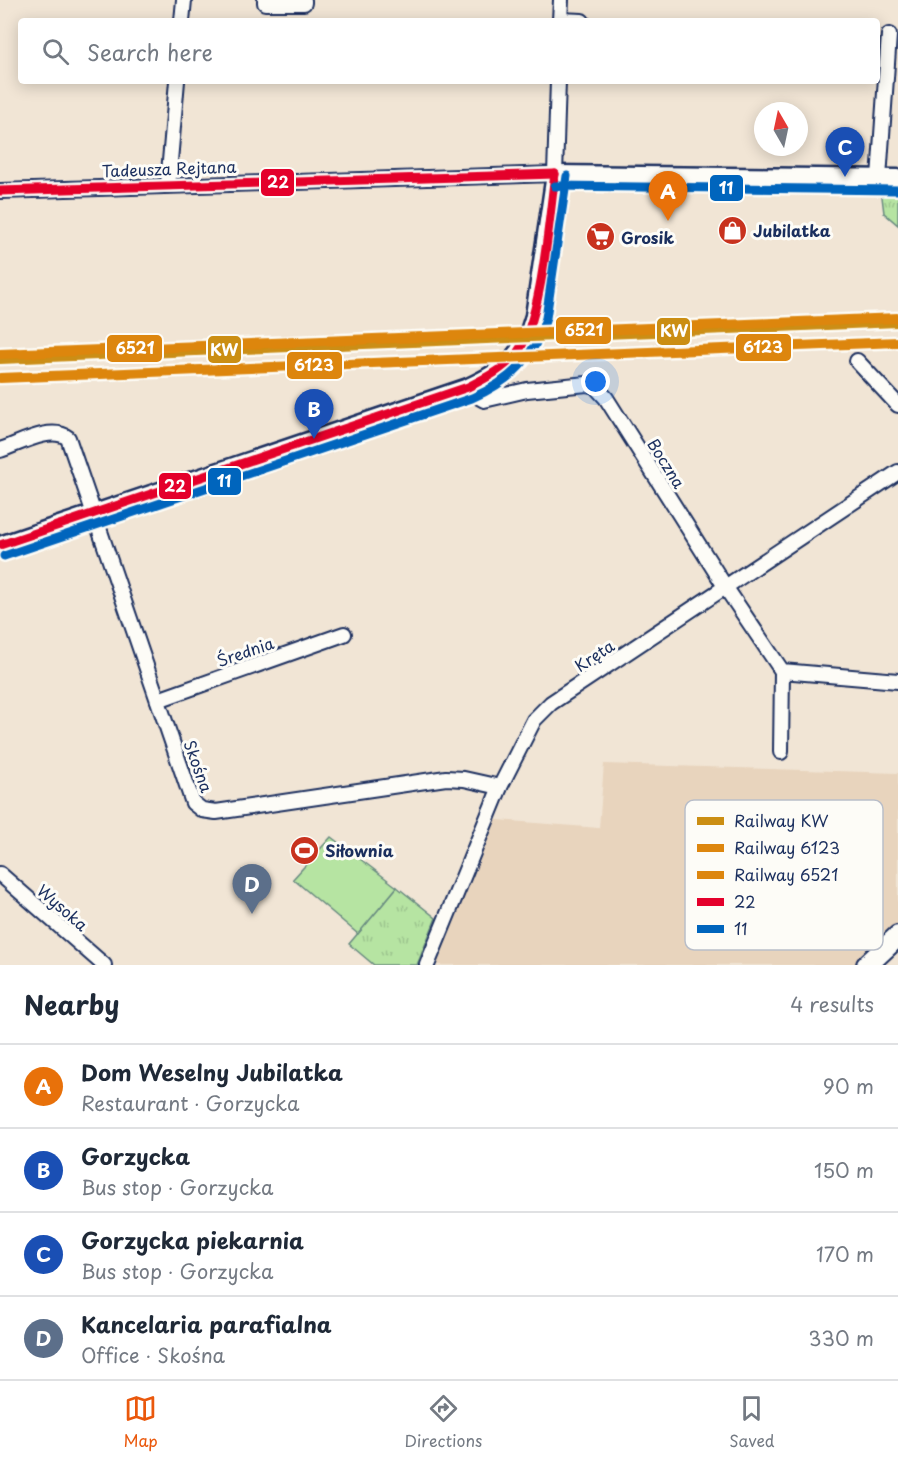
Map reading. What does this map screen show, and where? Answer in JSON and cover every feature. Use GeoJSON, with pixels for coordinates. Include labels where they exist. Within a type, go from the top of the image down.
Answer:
{"type":"FeatureCollection","features":[{"type":"Feature","properties":{"kind":"main road"},"geometry":{"type":"LineString","coordinates":[[867,965],[898,936]]}},
{"type":"Feature","properties":{"kind":"street"},"geometry":{"type":"LineString","coordinates":[[182,18],[184,0]]}},
{"type":"Feature","properties":{"kind":"street"},"geometry":{"type":"LineString","coordinates":[[265,0],[265,3],[304,3],[304,0]]}},
{"type":"Feature","properties":{"kind":"street"},"geometry":{"type":"LineString","coordinates":[[560,18],[561,0]]}},
{"type":"Feature","properties":{"kind":"street"},"geometry":{"type":"LineString","coordinates":[[879,178],[888,35]]}},
{"type":"Feature","properties":{"kind":"street"},"geometry":{"type":"LineString","coordinates":[[168,184],[177,84]]}},
{"type":"Feature","properties":{"kind":"street"},"geometry":{"type":"LineString","coordinates":[[0,545],[468,387],[505,366],[516,356],[528,337],[534,316],[555,174],[558,84]]}},
{"type":"Feature","properties":{"kind":"street"},"geometry":{"type":"LineString","coordinates":[[555,174],[898,178]]}},
{"type":"Feature","properties":{"kind":"street","name":"Tadeusza Rejtana"},"geometry":{"type":"LineString","coordinates":[[0,191],[168,184],[555,174]]}},
{"type":"Feature","properties":{"kind":"street"},"geometry":{"type":"LineString","coordinates":[[857,361],[898,405]]}},
{"type":"Feature","properties":{"kind":"street","name":"Boczna"},"geometry":{"type":"LineString","coordinates":[[468,387],[484,400],[576,384],[595,387],[606,398],[782,672]]}},
{"type":"Feature","properties":{"kind":"street","name":"Skośna"},"geometry":{"type":"LineString","coordinates":[[0,450],[51,433],[62,433],[72,445],[193,803],[202,810],[216,813],[447,778],[500,786]]}},
{"type":"Feature","properties":{"kind":"street","name":"Kręta"},"geometry":{"type":"LineString","coordinates":[[427,965],[500,786],[534,720],[551,703],[898,472]]}},
{"type":"Feature","properties":{"kind":"street","name":"Średnia"},"geometry":{"type":"LineString","coordinates":[[158,700],[344,634]]}},
{"type":"Feature","properties":{"kind":"street"},"geometry":{"type":"LineString","coordinates":[[780,752],[782,672],[898,681]]}},
{"type":"Feature","properties":{"kind":"street","name":"Wysoka"},"geometry":{"type":"LineString","coordinates":[[0,874],[104,965]]}},
{"type":"Feature","properties":{"kind":"shaded area"},"geometry":{"type":"Polygon","coordinates":[[[604,764],[898,773],[898,936],[867,965],[427,965],[486,819],[599,828],[604,764]]]}},
{"type":"Feature","properties":{"kind":"green space"},"geometry":{"type":"Polygon","coordinates":[[[886,190],[898,190],[898,225],[884,213],[882,197],[886,190]]]}},
{"type":"Feature","properties":{"kind":"green space"},"geometry":{"type":"Polygon","coordinates":[[[331,837],[397,887],[358,934],[293,879],[331,837]]]}},
{"type":"Feature","properties":{"kind":"green space"},"geometry":{"type":"Polygon","coordinates":[[[397,887],[436,918],[417,965],[374,965],[349,944],[397,887]]]}},
{"type":"Feature","properties":{"kind":"rail line","name":"6521"},"geometry":{"type":"LineString","coordinates":[[0,354],[898,318]]}},
{"type":"Feature","properties":{"kind":"rail line","name":"KW"},"geometry":{"type":"LineString","coordinates":[[0,359],[898,322]]}},
{"type":"Feature","properties":{"kind":"rail line","name":"6123"},"geometry":{"type":"LineString","coordinates":[[0,378],[898,342]]}},
{"type":"Feature","properties":{"kind":"transit line","name":"22"},"geometry":{"type":"LineString","coordinates":[[0,191],[555,174]]}},
{"type":"Feature","properties":{"kind":"transit line","name":"22"},"geometry":{"type":"LineString","coordinates":[[0,545],[468,387],[494,373],[517,353],[526,338],[533,318],[547,242],[555,174]]}},
{"type":"Feature","properties":{"kind":"transit line","name":"11"},"geometry":{"type":"LineString","coordinates":[[4,556],[472,398],[498,384],[519,367],[527,357],[541,333],[546,318],[567,176]]}},
{"type":"Feature","properties":{"kind":"transit line","name":"11"},"geometry":{"type":"LineString","coordinates":[[555,186],[898,190]]}},
{"type":"Feature","properties":{"kind":"place","name":"Gorzycka piekarnia"},"geometry":{"type":"Point","coordinates":[845,177]}},
{"type":"Feature","properties":{"kind":"place","name":"Dom Weselny Jubilatka"},"geometry":{"type":"Point","coordinates":[668,221]}},
{"type":"Feature","properties":{"kind":"place","name":"Jubilatka"},"geometry":{"type":"Point","coordinates":[732,230]}},
{"type":"Feature","properties":{"kind":"place","name":"Grosik"},"geometry":{"type":"Point","coordinates":[600,237]}},
{"type":"Feature","properties":{"kind":"place","name":"Gorzycka"},"geometry":{"type":"Point","coordinates":[314,439]}},
{"type":"Feature","properties":{"kind":"place","name":"Siłownia"},"geometry":{"type":"Point","coordinates":[304,850]}},
{"type":"Feature","properties":{"kind":"place","name":"Kancelaria parafialna"},"geometry":{"type":"Point","coordinates":[252,914]}}]}
